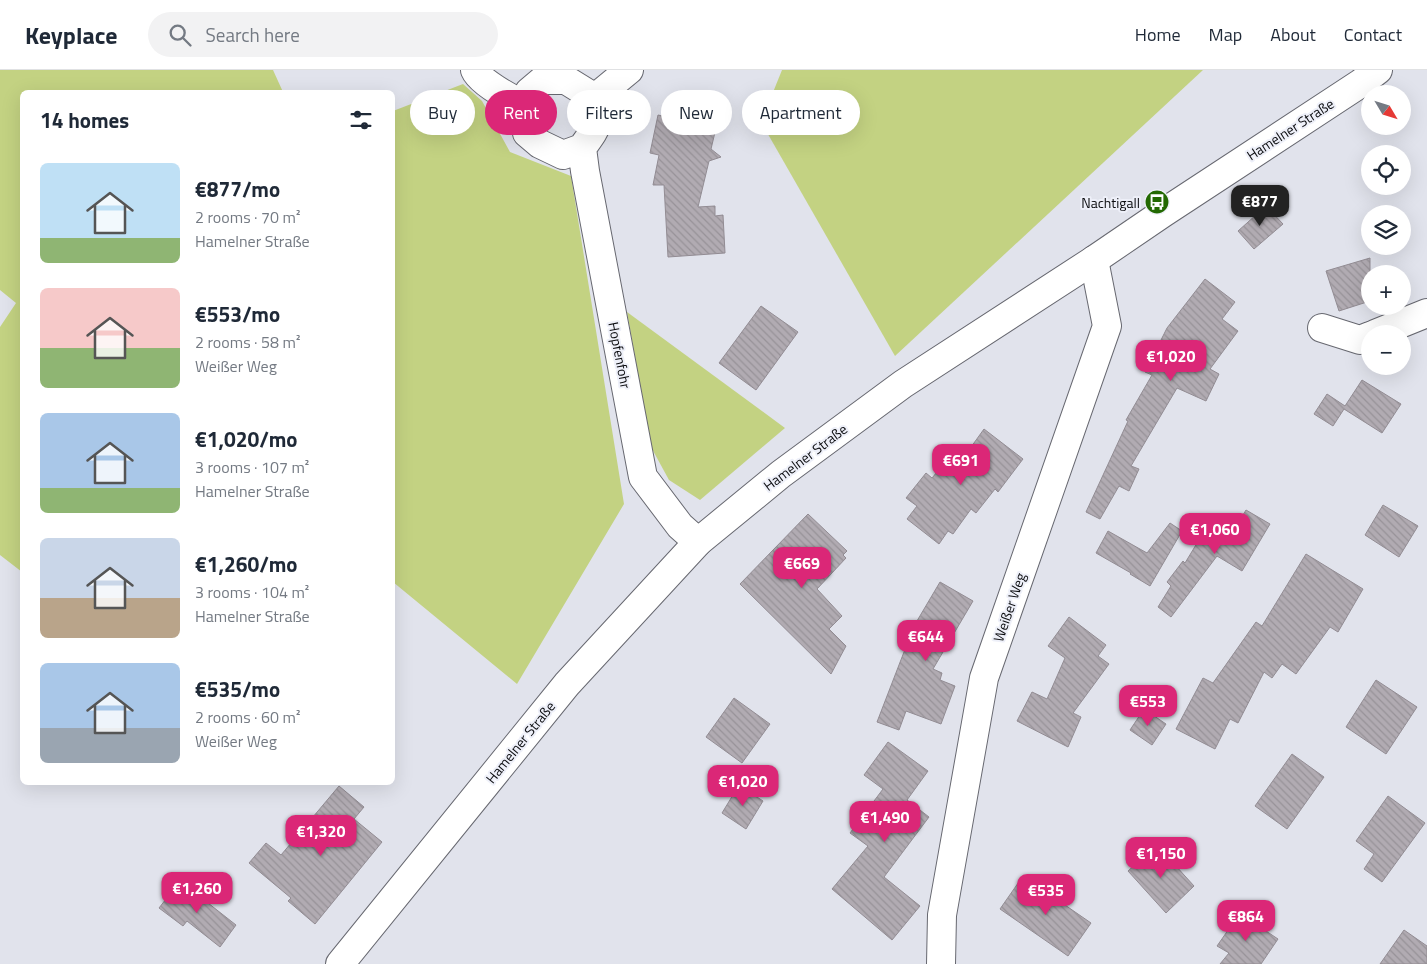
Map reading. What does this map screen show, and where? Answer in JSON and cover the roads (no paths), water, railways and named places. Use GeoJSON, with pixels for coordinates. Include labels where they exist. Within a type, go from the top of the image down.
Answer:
{"type":"FeatureCollection","features":[{"type":"Feature","properties":{"kind":"street"},"geometry":{"type":"LineString","coordinates":[[475,70],[486,82],[499,90]]}},
{"type":"Feature","properties":{"kind":"street"},"geometry":{"type":"LineString","coordinates":[[605,90],[629,70]]}},
{"type":"Feature","properties":{"kind":"street","name":"Hamelner Straße"},"geometry":{"type":"LineString","coordinates":[[340,964],[568,684],[698,542],[781,474],[903,384],[1094,260],[1378,70]]}},
{"type":"Feature","properties":{"kind":"street"},"geometry":{"type":"LineString","coordinates":[[531,90],[542,75],[566,80],[582,90]]}},
{"type":"Feature","properties":{"kind":"street"},"geometry":{"type":"LineString","coordinates":[[530,135],[540,144],[563,155],[582,148],[591,135]]}},
{"type":"Feature","properties":{"kind":"street","name":"Hopfenfohr"},"geometry":{"type":"LineString","coordinates":[[582,148],[643,477],[680,526],[698,542]]}},
{"type":"Feature","properties":{"kind":"street","name":"Weißer Weg"},"geometry":{"type":"LineString","coordinates":[[941,964],[942,915],[984,678],[1106,326],[1094,260]]}},
{"type":"Feature","properties":{"kind":"street"},"geometry":{"type":"LineString","coordinates":[[1397,325],[1427,313]]}},
{"type":"Feature","properties":{"kind":"street"},"geometry":{"type":"LineString","coordinates":[[1322,328],[1361,340]]}},
{"type":"Feature","properties":{"kind":"place","name":"Nachtigall"},"geometry":{"type":"Point","coordinates":[1157,202]}}]}
